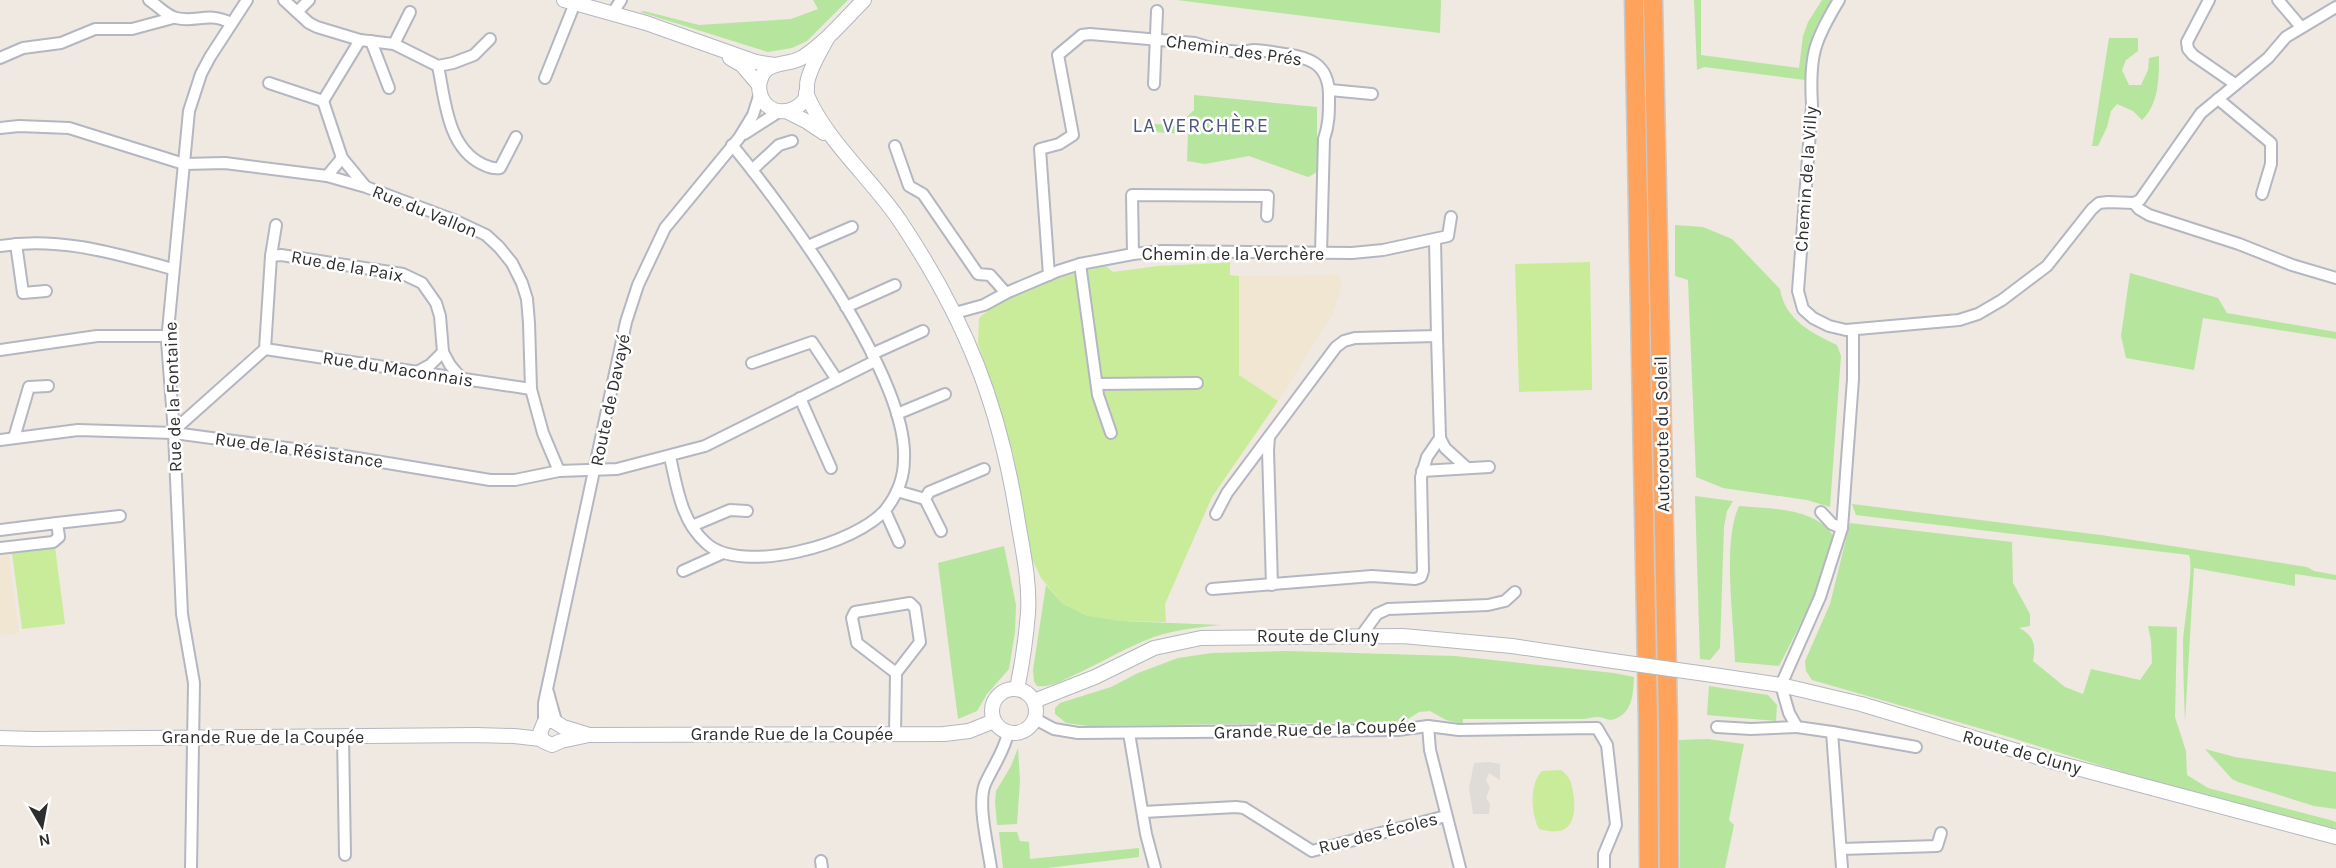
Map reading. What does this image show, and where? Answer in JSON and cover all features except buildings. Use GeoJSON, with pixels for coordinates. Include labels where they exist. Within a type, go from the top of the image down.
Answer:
{"type":"FeatureCollection","features":[{"type":"Feature","properties":{"kind":"highway","name":"Autoroute du Soleil"},"geometry":{"type":"LineString","coordinates":[[1634,0],[1649,868]]}},
{"type":"Feature","properties":{"kind":"highway","name":"Autoroute du Soleil"},"geometry":{"type":"LineString","coordinates":[[1653,0],[1668,710],[1668,868]]}},
{"type":"Feature","properties":{"kind":"main road"},"geometry":{"type":"LineString","coordinates":[[569,2],[691,38],[756,62],[774,65],[802,58],[828,37],[864,0]]}},
{"type":"Feature","properties":{"kind":"main road"},"geometry":{"type":"LineString","coordinates":[[783,111],[801,103],[828,37]]}},
{"type":"Feature","properties":{"kind":"main road"},"geometry":{"type":"LineString","coordinates":[[716,48],[742,65],[769,107],[806,121],[834,139]]}},
{"type":"Feature","properties":{"kind":"main road"},"geometry":{"type":"LineString","coordinates":[[788,63],[797,67],[807,87],[814,112],[894,212],[920,251],[971,345],[1004,445],[1027,585],[1028,612],[1017,689]]}},
{"type":"Feature","properties":{"kind":"main road"},"geometry":{"type":"LineString","coordinates":[[759,89],[765,71],[774,65]]}},
{"type":"Feature","properties":{"kind":"main road","name":"Route de Cluny"},"geometry":{"type":"LineString","coordinates":[[1034,701],[1095,677],[1154,648],[1201,638],[1403,636],[1500,644],[1781,685],[1861,704],[2054,762],[2336,837]]}},
{"type":"Feature","properties":{"kind":"main road"},"geometry":{"type":"LineString","coordinates":[[1017,689],[1024,691],[1034,701],[1035,719],[1032,725],[1022,733],[1008,733],[999,728],[994,721],[992,707],[1001,693],[1017,689]]}},
{"type":"Feature","properties":{"kind":"main road","name":"Grande Rue de la Coupée"},"geometry":{"type":"LineString","coordinates":[[4,739],[514,736],[551,730],[589,735],[958,733],[994,721]]}},
{"type":"Feature","properties":{"kind":"street"},"geometry":{"type":"LineString","coordinates":[[148,0],[173,18]]}},
{"type":"Feature","properties":{"kind":"street","name":"Rue de la Fontaine"},"geometry":{"type":"LineString","coordinates":[[191,868],[194,683],[182,614],[178,564],[168,336],[189,111],[210,57],[247,0]]}},
{"type":"Feature","properties":{"kind":"street"},"geometry":{"type":"LineString","coordinates":[[284,0],[309,23],[317,27],[366,40],[394,44],[438,66],[459,61],[474,54],[490,39]]}},
{"type":"Feature","properties":{"kind":"street"},"geometry":{"type":"LineString","coordinates":[[297,12],[309,0]]}},
{"type":"Feature","properties":{"kind":"street"},"geometry":{"type":"LineString","coordinates":[[612,14],[621,0]]}},
{"type":"Feature","properties":{"kind":"street","name":"Chemin de la Villy"},"geometry":{"type":"LineString","coordinates":[[1839,0],[1821,30],[1814,47],[1811,79],[1812,105],[1798,291],[1803,309],[1813,318],[1829,326],[1853,330],[1959,320],[1978,314],[2002,300],[2046,266],[2099,203],[2134,203]]}},
{"type":"Feature","properties":{"kind":"street"},"geometry":{"type":"LineString","coordinates":[[2278,0],[2301,27]]}},
{"type":"Feature","properties":{"kind":"street"},"geometry":{"type":"LineString","coordinates":[[2206,1],[2187,42],[2188,49],[2193,55],[2235,84]]}},
{"type":"Feature","properties":{"kind":"street"},"geometry":{"type":"LineString","coordinates":[[545,78],[569,2]]}},
{"type":"Feature","properties":{"kind":"street"},"geometry":{"type":"LineString","coordinates":[[2336,7],[2286,37],[2268,58],[2201,113],[2145,194],[2134,203],[2149,215],[2239,244],[2292,266],[2336,278]]}},
{"type":"Feature","properties":{"kind":"street","name":"Chemin des Prés"},"geometry":{"type":"LineString","coordinates":[[1154,84],[1157,11]]}},
{"type":"Feature","properties":{"kind":"street"},"geometry":{"type":"LineString","coordinates":[[394,44],[410,12]]}},
{"type":"Feature","properties":{"kind":"street"},"geometry":{"type":"LineString","coordinates":[[0,58],[23,48],[61,42],[95,29],[132,29],[173,18],[217,16],[231,23]]}},
{"type":"Feature","properties":{"kind":"street","name":"Chemin des Prés"},"geometry":{"type":"LineString","coordinates":[[1049,274],[1040,149],[1059,144],[1073,135],[1058,55],[1082,35],[1090,34],[1195,43],[1206,47],[1243,52],[1256,50],[1305,58],[1318,64],[1326,76],[1330,90],[1329,125],[1324,140],[1321,253]]}},
{"type":"Feature","properties":{"kind":"street"},"geometry":{"type":"LineString","coordinates":[[366,40],[389,88]]}},
{"type":"Feature","properties":{"kind":"street"},"geometry":{"type":"LineString","coordinates":[[323,101],[366,40]]}},
{"type":"Feature","properties":{"kind":"street"},"geometry":{"type":"LineString","coordinates":[[438,66],[450,123],[462,148],[472,159],[492,169],[500,168],[516,137]]}},
{"type":"Feature","properties":{"kind":"street"},"geometry":{"type":"LineString","coordinates":[[269,83],[323,101]]}},
{"type":"Feature","properties":{"kind":"street","name":"Route de Davayé"},"geometry":{"type":"LineString","coordinates":[[551,730],[548,692],[626,322],[638,285],[665,228],[735,142],[753,115],[759,89]]}},
{"type":"Feature","properties":{"kind":"street"},"geometry":{"type":"LineString","coordinates":[[1330,90],[1372,94]]}},
{"type":"Feature","properties":{"kind":"street"},"geometry":{"type":"LineString","coordinates":[[2218,99],[2271,143],[2271,164],[2262,194]]}},
{"type":"Feature","properties":{"kind":"street"},"geometry":{"type":"LineString","coordinates":[[323,101],[342,158],[366,187]]}},
{"type":"Feature","properties":{"kind":"street","name":"Route de Davayé"},"geometry":{"type":"LineString","coordinates":[[735,142],[761,121],[783,111]]}},
{"type":"Feature","properties":{"kind":"street","name":"Rue du Vallon"},"geometry":{"type":"LineString","coordinates":[[0,128],[47,126],[69,128],[184,164],[225,164],[327,176],[366,187],[486,235],[512,263],[527,299],[531,389],[543,432],[559,471]]}},
{"type":"Feature","properties":{"kind":"street"},"geometry":{"type":"LineString","coordinates":[[752,170],[779,145],[792,141]]}},
{"type":"Feature","properties":{"kind":"street"},"geometry":{"type":"LineString","coordinates":[[670,457],[683,509],[692,526],[707,544],[723,553],[751,557],[810,549],[848,537],[866,526],[885,511],[897,491],[904,459],[903,439],[897,414],[873,357],[846,307],[808,246],[752,170],[735,142]]}},
{"type":"Feature","properties":{"kind":"street"},"geometry":{"type":"LineString","coordinates":[[895,147],[909,186],[923,194],[978,274],[990,274],[1006,293]]}},
{"type":"Feature","properties":{"kind":"street"},"geometry":{"type":"LineString","coordinates":[[327,176],[342,158]]}},
{"type":"Feature","properties":{"kind":"street"},"geometry":{"type":"LineString","coordinates":[[1133,254],[1132,195],[1268,196],[1267,216]]}},
{"type":"Feature","properties":{"kind":"street","name":"Chemin de la Verchère"},"geometry":{"type":"LineString","coordinates":[[955,313],[984,305],[1049,274],[1080,264],[1162,251],[1321,253],[1383,250],[1448,236],[1451,217]]}},
{"type":"Feature","properties":{"kind":"street"},"geometry":{"type":"LineString","coordinates":[[174,433],[180,424],[265,349],[271,256],[276,225]]}},
{"type":"Feature","properties":{"kind":"street"},"geometry":{"type":"LineString","coordinates":[[808,246],[852,227]]}},
{"type":"Feature","properties":{"kind":"street"},"geometry":{"type":"LineString","coordinates":[[1435,240],[1440,438],[1445,448],[1467,468]]}},
{"type":"Feature","properties":{"kind":"street"},"geometry":{"type":"LineString","coordinates":[[16,244],[23,293],[46,291]]}},
{"type":"Feature","properties":{"kind":"street"},"geometry":{"type":"LineString","coordinates":[[0,246],[57,244],[100,249],[173,269]]}},
{"type":"Feature","properties":{"kind":"street","name":"Rue de la Paix"},"geometry":{"type":"LineString","coordinates":[[271,256],[281,255],[412,277],[422,283],[436,303],[440,316],[443,352],[462,379]]}},
{"type":"Feature","properties":{"kind":"street"},"geometry":{"type":"LineString","coordinates":[[1080,264],[1097,384],[1111,433]]}},
{"type":"Feature","properties":{"kind":"street"},"geometry":{"type":"LineString","coordinates":[[846,307],[895,285]]}},
{"type":"Feature","properties":{"kind":"street"},"geometry":{"type":"LineString","coordinates":[[1797,727],[1789,713],[1781,685],[1820,597],[1842,528],[1853,379],[1853,330]]}},
{"type":"Feature","properties":{"kind":"street","name":"Rue de la Résistance"},"geometry":{"type":"LineString","coordinates":[[0,440],[78,430],[174,433],[339,455],[490,480],[527,478],[559,471],[617,469],[670,457],[715,442],[837,380],[873,357],[923,332]]}},
{"type":"Feature","properties":{"kind":"street"},"geometry":{"type":"LineString","coordinates":[[0,350],[97,336],[168,336]]}},
{"type":"Feature","properties":{"kind":"street"},"geometry":{"type":"LineString","coordinates":[[1216,514],[1227,493],[1336,346],[1355,338],[1437,336]]}},
{"type":"Feature","properties":{"kind":"street"},"geometry":{"type":"LineString","coordinates":[[752,363],[812,342],[837,380]]}},
{"type":"Feature","properties":{"kind":"street","name":"Rue du Maconnais"},"geometry":{"type":"LineString","coordinates":[[265,349],[531,389]]}},
{"type":"Feature","properties":{"kind":"street"},"geometry":{"type":"LineString","coordinates":[[417,372],[430,365],[443,352]]}},
{"type":"Feature","properties":{"kind":"street"},"geometry":{"type":"LineString","coordinates":[[1097,384],[1197,383]]}},
{"type":"Feature","properties":{"kind":"street"},"geometry":{"type":"LineString","coordinates":[[14,438],[29,387],[48,386]]}},
{"type":"Feature","properties":{"kind":"street"},"geometry":{"type":"LineString","coordinates":[[897,414],[945,394]]}},
{"type":"Feature","properties":{"kind":"street"},"geometry":{"type":"LineString","coordinates":[[800,398],[831,468]]}},
{"type":"Feature","properties":{"kind":"street"},"geometry":{"type":"LineString","coordinates":[[1269,437],[1272,585]]}},
{"type":"Feature","properties":{"kind":"street"},"geometry":{"type":"LineString","coordinates":[[1212,589],[1372,576],[1415,579],[1421,577],[1423,571],[1422,471],[1427,457],[1440,438]]}},
{"type":"Feature","properties":{"kind":"street"},"geometry":{"type":"LineString","coordinates":[[1422,471],[1489,466]]}},
{"type":"Feature","properties":{"kind":"street"},"geometry":{"type":"LineString","coordinates":[[925,499],[929,492],[984,469]]}},
{"type":"Feature","properties":{"kind":"street"},"geometry":{"type":"LineString","coordinates":[[897,491],[925,499],[941,531]]}},
{"type":"Feature","properties":{"kind":"street"},"geometry":{"type":"LineString","coordinates":[[692,526],[730,510],[747,511]]}},
{"type":"Feature","properties":{"kind":"street"},"geometry":{"type":"LineString","coordinates":[[885,511],[898,542]]}},
{"type":"Feature","properties":{"kind":"street"},"geometry":{"type":"LineString","coordinates":[[1821,512],[1832,524],[1842,528]]}},
{"type":"Feature","properties":{"kind":"street"},"geometry":{"type":"LineString","coordinates":[[0,530],[120,516]]}},
{"type":"Feature","properties":{"kind":"street"},"geometry":{"type":"LineString","coordinates":[[0,548],[53,542],[59,537],[57,523]]}},
{"type":"Feature","properties":{"kind":"street"},"geometry":{"type":"LineString","coordinates":[[683,571],[723,553]]}},
{"type":"Feature","properties":{"kind":"street"},"geometry":{"type":"LineString","coordinates":[[1361,636],[1377,614],[1388,609],[1459,608],[1488,605],[1505,601],[1515,592]]}},
{"type":"Feature","properties":{"kind":"street"},"geometry":{"type":"LineString","coordinates":[[895,734],[896,674],[920,642],[915,608],[910,603],[855,612],[852,618],[857,643],[896,674]]}},
{"type":"Feature","properties":{"kind":"street","name":"Grande Rue de la Coupée"},"geometry":{"type":"LineString","coordinates":[[1035,719],[1060,731],[1078,733],[1398,730],[1428,726],[1459,730],[1597,728],[1607,745],[1616,825],[1604,854],[1604,868]]}},
{"type":"Feature","properties":{"kind":"street"},"geometry":{"type":"LineString","coordinates":[[1428,726],[1430,750],[1460,868]]}},
{"type":"Feature","properties":{"kind":"street"},"geometry":{"type":"LineString","coordinates":[[1717,727],[1751,729],[1797,727],[1916,747]]}},
{"type":"Feature","properties":{"kind":"street"},"geometry":{"type":"LineString","coordinates":[[1832,732],[1842,868]]}},
{"type":"Feature","properties":{"kind":"street"},"geometry":{"type":"LineString","coordinates":[[991,868],[982,801],[985,786],[1005,747],[1008,733]]}},
{"type":"Feature","properties":{"kind":"street"},"geometry":{"type":"LineString","coordinates":[[1129,733],[1155,868]]}},
{"type":"Feature","properties":{"kind":"street"},"geometry":{"type":"LineString","coordinates":[[343,736],[345,855]]}},
{"type":"Feature","properties":{"kind":"street","name":"Rue des Écoles"},"geometry":{"type":"LineString","coordinates":[[1143,812],[1244,808],[1312,851],[1446,816]]}},
{"type":"Feature","properties":{"kind":"street"},"geometry":{"type":"LineString","coordinates":[[1841,849],[1937,846],[1941,832]]}},
{"type":"Feature","properties":{"kind":"shaded area"},"geometry":{"type":"Polygon","coordinates":[[[1340,275],[1341,290],[1332,315],[1278,401],[1239,375],[1239,276],[1340,275]]]}},
{"type":"Feature","properties":{"kind":"shaded area"},"geometry":{"type":"Polygon","coordinates":[[[8,552],[19,633],[0,636],[0,553],[8,552]]]}},
{"type":"Feature","properties":{"kind":"shaded area"},"geometry":{"type":"Polygon","coordinates":[[[1474,763],[1500,764],[1500,780],[1489,773],[1486,780],[1490,788],[1486,798],[1490,804],[1489,814],[1473,814],[1469,788],[1474,763]]]}},
{"type":"Feature","properties":{"kind":"green space"},"geometry":{"type":"Polygon","coordinates":[[[813,0],[848,0],[807,41],[792,48],[768,52],[640,12],[644,11],[699,25],[791,19],[818,9],[813,0]]]}},
{"type":"Feature","properties":{"kind":"green space"},"geometry":{"type":"Polygon","coordinates":[[[1177,0],[1441,0],[1440,33],[1177,0]]]}},
{"type":"Feature","properties":{"kind":"green space"},"geometry":{"type":"Polygon","coordinates":[[[1694,0],[1701,0],[1701,55],[1799,68],[1803,36],[1808,22],[1822,0],[1832,0],[1812,38],[1807,57],[1805,80],[1704,67],[1697,70],[1694,0]]]}},
{"type":"Feature","properties":{"kind":"green space"},"geometry":{"type":"Polygon","coordinates":[[[2109,38],[2138,38],[2138,51],[2126,60],[2122,70],[2129,85],[2141,85],[2148,70],[2149,58],[2159,56],[2157,90],[2148,114],[2142,120],[2133,111],[2117,104],[2111,111],[2107,127],[2098,146],[2092,146],[2109,38]]]}},
{"type":"Feature","properties":{"kind":"green space"},"geometry":{"type":"Polygon","coordinates":[[[1194,95],[1317,107],[1317,172],[1308,177],[1249,156],[1205,164],[1187,161],[1188,134],[1153,132],[1154,124],[1178,125],[1194,110],[1194,95]]]}},
{"type":"Feature","properties":{"kind":"green space"},"geometry":{"type":"Polygon","coordinates":[[[1675,225],[1703,227],[1732,239],[1780,289],[1783,300],[1794,317],[1818,336],[1837,345],[1841,356],[1830,507],[1807,500],[1723,488],[1696,477],[1688,280],[1675,276],[1675,225]]]}},
{"type":"Feature","properties":{"kind":"green space"},"geometry":{"type":"Polygon","coordinates":[[[1230,260],[1230,275],[1239,276],[1239,375],[1278,401],[1212,497],[1165,604],[1166,622],[1121,621],[1087,616],[1063,604],[1041,578],[1031,557],[1013,453],[978,344],[979,318],[1022,292],[1091,269],[1106,266],[1113,272],[1158,266],[1222,263],[1230,260]]]}},
{"type":"Feature","properties":{"kind":"green space"},"geometry":{"type":"Polygon","coordinates":[[[1590,262],[1592,390],[1519,392],[1515,264],[1590,262]]]}},
{"type":"Feature","properties":{"kind":"green space"},"geometry":{"type":"Polygon","coordinates":[[[2130,273],[2218,298],[2227,313],[2336,332],[2336,339],[2203,318],[2194,370],[2126,358],[2121,336],[2130,273]]]}},
{"type":"Feature","properties":{"kind":"green space"},"geometry":{"type":"Polygon","coordinates":[[[1695,496],[1733,501],[1727,511],[1724,527],[1720,648],[1710,660],[1700,659],[1695,496]]]}},
{"type":"Feature","properties":{"kind":"green space"},"geometry":{"type":"Polygon","coordinates":[[[1852,504],[2101,535],[2307,567],[2314,571],[2336,575],[2336,580],[2295,574],[2295,586],[2194,568],[2185,722],[2183,642],[2190,583],[2189,555],[1856,515],[1852,504]]]}},
{"type":"Feature","properties":{"kind":"green space"},"geometry":{"type":"Polygon","coordinates":[[[1739,506],[1792,511],[1816,520],[1834,537],[1814,597],[1779,666],[1735,662],[1730,560],[1734,521],[1739,506]]]}},
{"type":"Feature","properties":{"kind":"green space"},"geometry":{"type":"Polygon","coordinates":[[[1850,523],[2012,542],[2013,583],[2030,614],[2030,626],[2019,628],[2033,641],[2033,661],[2065,687],[2083,694],[2091,669],[2140,680],[2152,663],[2148,626],[2177,627],[2175,717],[2186,751],[2187,775],[2208,788],[2336,822],[2336,830],[2173,788],[1996,733],[1812,680],[1806,671],[1805,661],[1830,604],[1850,523]]]}},
{"type":"Feature","properties":{"kind":"green space"},"geometry":{"type":"Polygon","coordinates":[[[1004,546],[1016,605],[1015,632],[1009,669],[987,694],[977,711],[958,719],[938,563],[1004,546]]]}},
{"type":"Feature","properties":{"kind":"green space"},"geometry":{"type":"Polygon","coordinates":[[[55,547],[65,624],[22,629],[12,553],[55,547]]]}},
{"type":"Feature","properties":{"kind":"green space"},"geometry":{"type":"Polygon","coordinates":[[[1046,585],[1063,604],[1121,621],[1221,625],[1162,634],[1060,682],[1037,686],[1033,670],[1046,585]]]}},
{"type":"Feature","properties":{"kind":"green space"},"geometry":{"type":"Polygon","coordinates":[[[1287,651],[1455,656],[1614,673],[1634,677],[1633,689],[1629,707],[1621,716],[1613,720],[1599,717],[1463,719],[1463,724],[1446,720],[1430,711],[1419,712],[1405,721],[1390,722],[1089,726],[1066,723],[1055,714],[1055,708],[1060,703],[1111,687],[1138,673],[1178,658],[1212,653],[1287,651]]]}},
{"type":"Feature","properties":{"kind":"green space"},"geometry":{"type":"Polygon","coordinates":[[[1709,686],[1768,695],[1777,705],[1776,721],[1707,715],[1709,686]]]}},
{"type":"Feature","properties":{"kind":"green space"},"geometry":{"type":"Polygon","coordinates":[[[1708,739],[1744,744],[1729,820],[1734,825],[1725,868],[1680,868],[1679,740],[1708,739]]]}},
{"type":"Feature","properties":{"kind":"green space"},"geometry":{"type":"Polygon","coordinates":[[[1018,748],[1020,781],[1017,824],[997,825],[996,791],[1011,766],[1018,748]]]}},
{"type":"Feature","properties":{"kind":"green space"},"geometry":{"type":"Polygon","coordinates":[[[2205,749],[2235,757],[2336,772],[2336,809],[2314,806],[2238,782],[2232,779],[2205,749]]]}},
{"type":"Feature","properties":{"kind":"green space"},"geometry":{"type":"Polygon","coordinates":[[[1561,770],[1569,779],[1573,790],[1574,807],[1571,822],[1563,830],[1539,829],[1533,807],[1535,783],[1542,771],[1561,770]]]}},
{"type":"Feature","properties":{"kind":"green space"},"geometry":{"type":"Polygon","coordinates":[[[999,832],[1017,832],[1020,841],[1029,842],[1030,859],[1139,848],[1139,857],[1047,868],[1003,868],[999,832]]]}},
{"type":"Feature","properties":{"kind":"district","name":"LA VERCHÈRE"},"geometry":{"type":"Point","coordinates":[1201,125]}}]}
